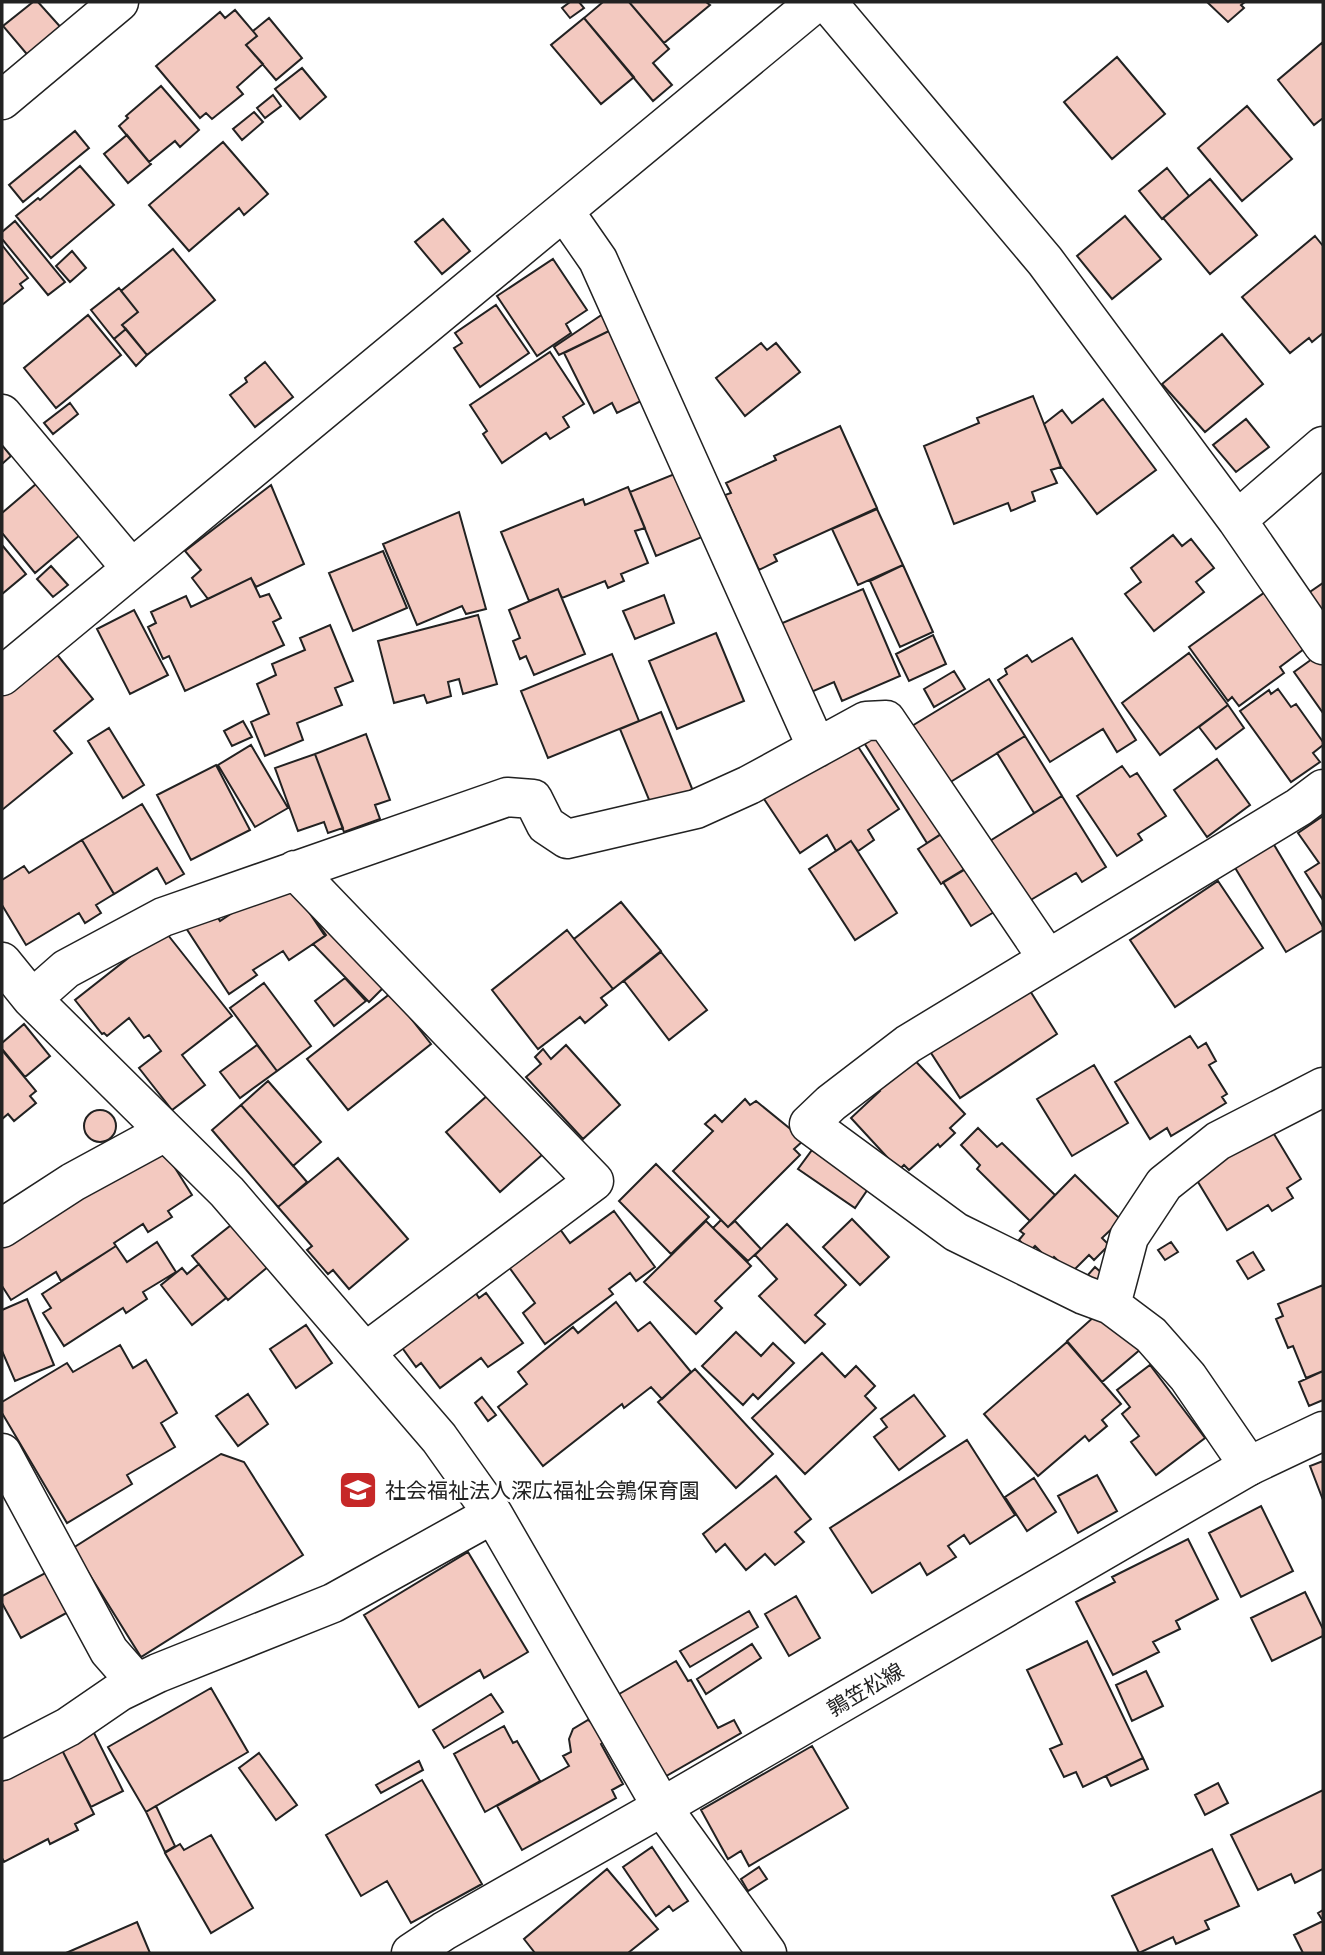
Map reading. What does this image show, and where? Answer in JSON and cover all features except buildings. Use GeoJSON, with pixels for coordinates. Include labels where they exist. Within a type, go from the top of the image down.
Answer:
{"type":"FeatureCollection","features":[{"type":"Feature","properties":{"kind":"street"},"geometry":{"type":"LineString","coordinates":[[2,100],[119,2]]}},
{"type":"Feature","properties":{"kind":"street"},"geometry":{"type":"LineString","coordinates":[[2,676],[816,2]]}},
{"type":"Feature","properties":{"kind":"street"},"geometry":{"type":"LineString","coordinates":[[827,2],[1045,261],[1237,520],[1323,645]]}},
{"type":"Feature","properties":{"kind":"street"},"geometry":{"type":"LineString","coordinates":[[564,211],[598,260],[817,748]]}},
{"type":"Feature","properties":{"kind":"street"},"geometry":{"type":"LineString","coordinates":[[2,414],[131,568]]}},
{"type":"Feature","properties":{"kind":"street"},"geometry":{"type":"LineString","coordinates":[[1237,520],[1323,446]]}},
{"type":"Feature","properties":{"kind":"street"},"geometry":{"type":"LineString","coordinates":[[32,999],[66,969],[163,917],[507,797],[533,799],[546,825],[567,839],[696,809],[749,785],[866,721],[886,720],[1048,959]]}},
{"type":"Feature","properties":{"kind":"street"},"geometry":{"type":"LineString","coordinates":[[1249,1466],[1188,1377],[1151,1335],[1111,1305],[1084,1296],[956,1232],[809,1124],[831,1103],[908,1044],[1299,807],[1323,789]]}},
{"type":"Feature","properties":{"kind":"street"},"geometry":{"type":"LineString","coordinates":[[295,870],[594,1181],[366,1352]]}},
{"type":"Feature","properties":{"kind":"street"},"geometry":{"type":"LineString","coordinates":[[2,962],[32,999],[227,1192],[439,1438],[493,1514],[662,1807],[767,1953]]}},
{"type":"Feature","properties":{"kind":"street"},"geometry":{"type":"LineString","coordinates":[[1111,1305],[1129,1237],[1164,1184],[1218,1141],[1323,1087]]}},
{"type":"Feature","properties":{"kind":"street"},"geometry":{"type":"LineString","coordinates":[[2,1228],[73,1182],[165,1132]]}},
{"type":"Feature","properties":{"kind":"street","name":"鶉笠松線"},"geometry":{"type":"LineString","coordinates":[[411,1953],[444,1931],[1249,1466],[1323,1431]]}},
{"type":"Feature","properties":{"kind":"street"},"geometry":{"type":"LineString","coordinates":[[2,1453],[109,1651],[137,1683]]}},
{"type":"Feature","properties":{"kind":"street"},"geometry":{"type":"LineString","coordinates":[[2,1761],[68,1727],[119,1692],[333,1603],[493,1514]]}},
{"type":"Feature","properties":{"kind":"place","name":"社会福祉法人深広福祉会鶉保育園"},"geometry":{"type":"Point","coordinates":[358,1490]}}]}
